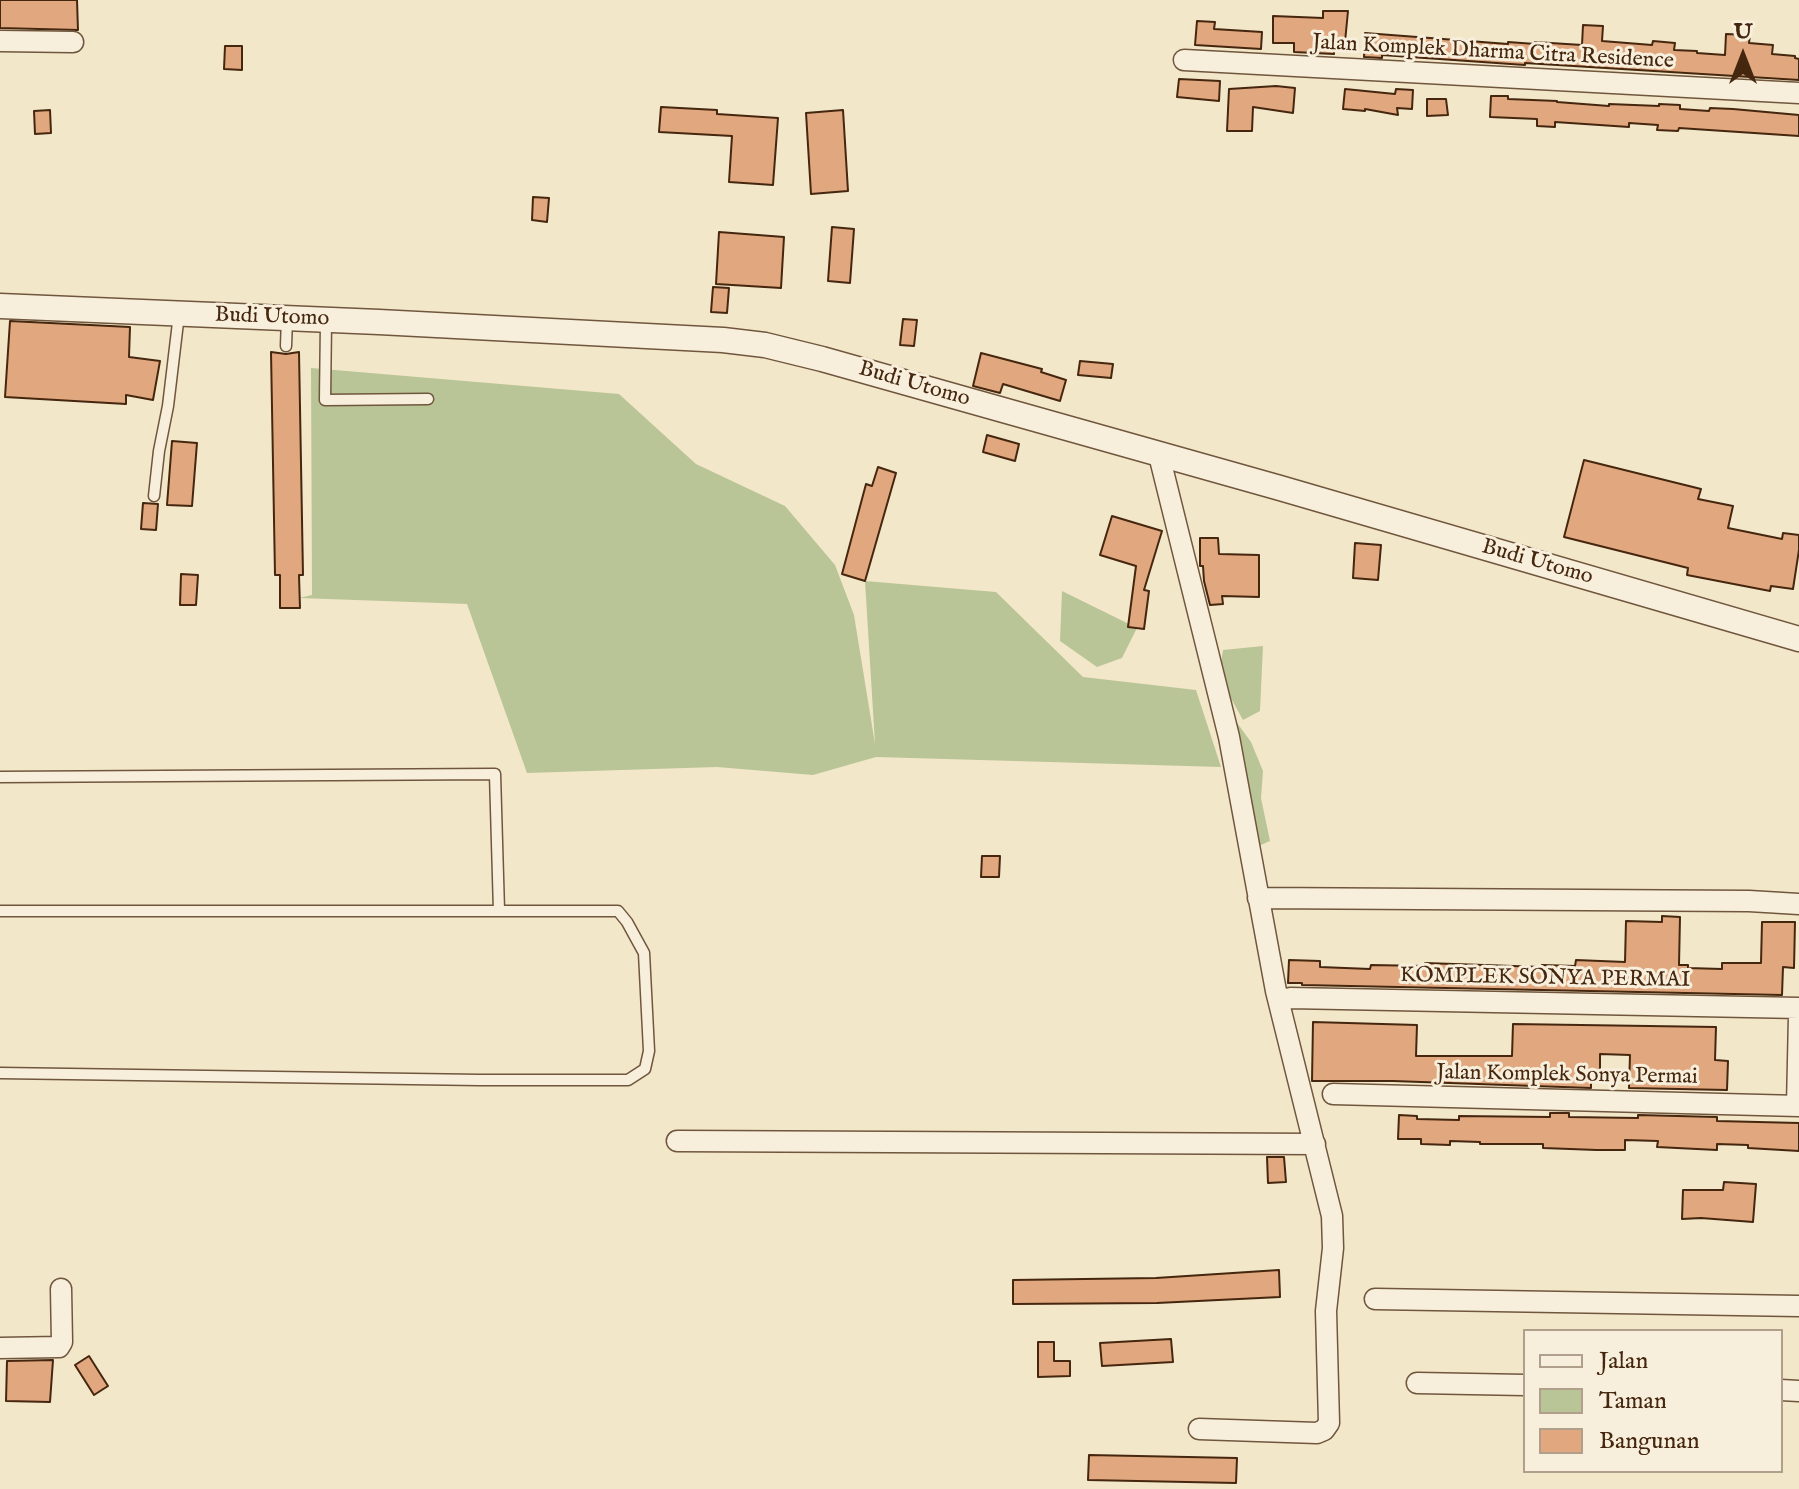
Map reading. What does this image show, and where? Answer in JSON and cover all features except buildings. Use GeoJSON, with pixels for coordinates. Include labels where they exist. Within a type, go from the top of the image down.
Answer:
{"type":"FeatureCollection","features":[{"type":"Feature","properties":{"kind":"street"},"geometry":{"type":"LineString","coordinates":[[0,41],[73,42]]}},
{"type":"Feature","properties":{"kind":"street","name":"Jalan Komplek Dharma Citra Residence"},"geometry":{"type":"LineString","coordinates":[[1184,60],[1799,93]]}},
{"type":"Feature","properties":{"kind":"street","name":"Budi Utomo"},"geometry":{"type":"LineString","coordinates":[[0,306],[723,340],[765,345],[1280,488],[1799,639]]}},
{"type":"Feature","properties":{"kind":"street"},"geometry":{"type":"LineString","coordinates":[[1159,455],[1229,737],[1276,991],[1332,1216],[1333,1248],[1326,1311],[1329,1423],[1317,1433],[1199,1429]]}},
{"type":"Feature","properties":{"kind":"street"},"geometry":{"type":"LineString","coordinates":[[1258,898],[1749,901],[1799,904]]}},
{"type":"Feature","properties":{"kind":"street","name":"KOMPLEK SONYA PERMAI"},"geometry":{"type":"LineString","coordinates":[[1290,998],[1799,1008]]}},
{"type":"Feature","properties":{"kind":"street"},"geometry":{"type":"LineString","coordinates":[[1798,1106],[1799,1016]]}},
{"type":"Feature","properties":{"kind":"street","name":"Jalan Komplek Sonya Permai"},"geometry":{"type":"LineString","coordinates":[[1333,1094],[1798,1106]]}},
{"type":"Feature","properties":{"kind":"street"},"geometry":{"type":"LineString","coordinates":[[677,1141],[1315,1144]]}},
{"type":"Feature","properties":{"kind":"street"},"geometry":{"type":"LineString","coordinates":[[0,1348],[59,1347],[62,1342],[61,1289]]}},
{"type":"Feature","properties":{"kind":"street"},"geometry":{"type":"LineString","coordinates":[[1375,1299],[1799,1306]]}},
{"type":"Feature","properties":{"kind":"street"},"geometry":{"type":"LineString","coordinates":[[1417,1383],[1523,1385]]}},
{"type":"Feature","properties":{"kind":"lane"},"geometry":{"type":"LineString","coordinates":[[154,496],[179,314]]}},
{"type":"Feature","properties":{"kind":"lane"},"geometry":{"type":"LineString","coordinates":[[286,346],[287,318]]}},
{"type":"Feature","properties":{"kind":"lane"},"geometry":{"type":"LineString","coordinates":[[326,320],[325,400],[428,399]]}},
{"type":"Feature","properties":{"kind":"lane"},"geometry":{"type":"LineString","coordinates":[[0,777],[495,774],[499,911]]}},
{"type":"Feature","properties":{"kind":"lane"},"geometry":{"type":"LineString","coordinates":[[0,911],[618,911],[644,953],[649,1051],[645,1069],[628,1080],[0,1073]]}},
{"type":"Feature","properties":{"kind":"green space"},"geometry":{"type":"Polygon","coordinates":[[[311,368],[619,394],[696,464],[785,506],[835,565],[854,615],[875,744],[865,581],[996,592],[1083,677],[1196,690],[1221,767],[876,757],[813,775],[717,767],[527,773],[467,604],[299,598],[312,595],[311,368]]]}},
{"type":"Feature","properties":{"kind":"green space"},"geometry":{"type":"Polygon","coordinates":[[[1062,591],[1137,628],[1122,658],[1097,667],[1060,641],[1062,591]]]}},
{"type":"Feature","properties":{"kind":"green space"},"geometry":{"type":"Polygon","coordinates":[[[1263,646],[1260,711],[1243,720],[1228,693],[1220,669],[1223,650],[1263,646]]]}},
{"type":"Feature","properties":{"kind":"green space"},"geometry":{"type":"Polygon","coordinates":[[[1232,716],[1251,742],[1263,771],[1261,798],[1270,841],[1256,847],[1232,716]]]}}]}
